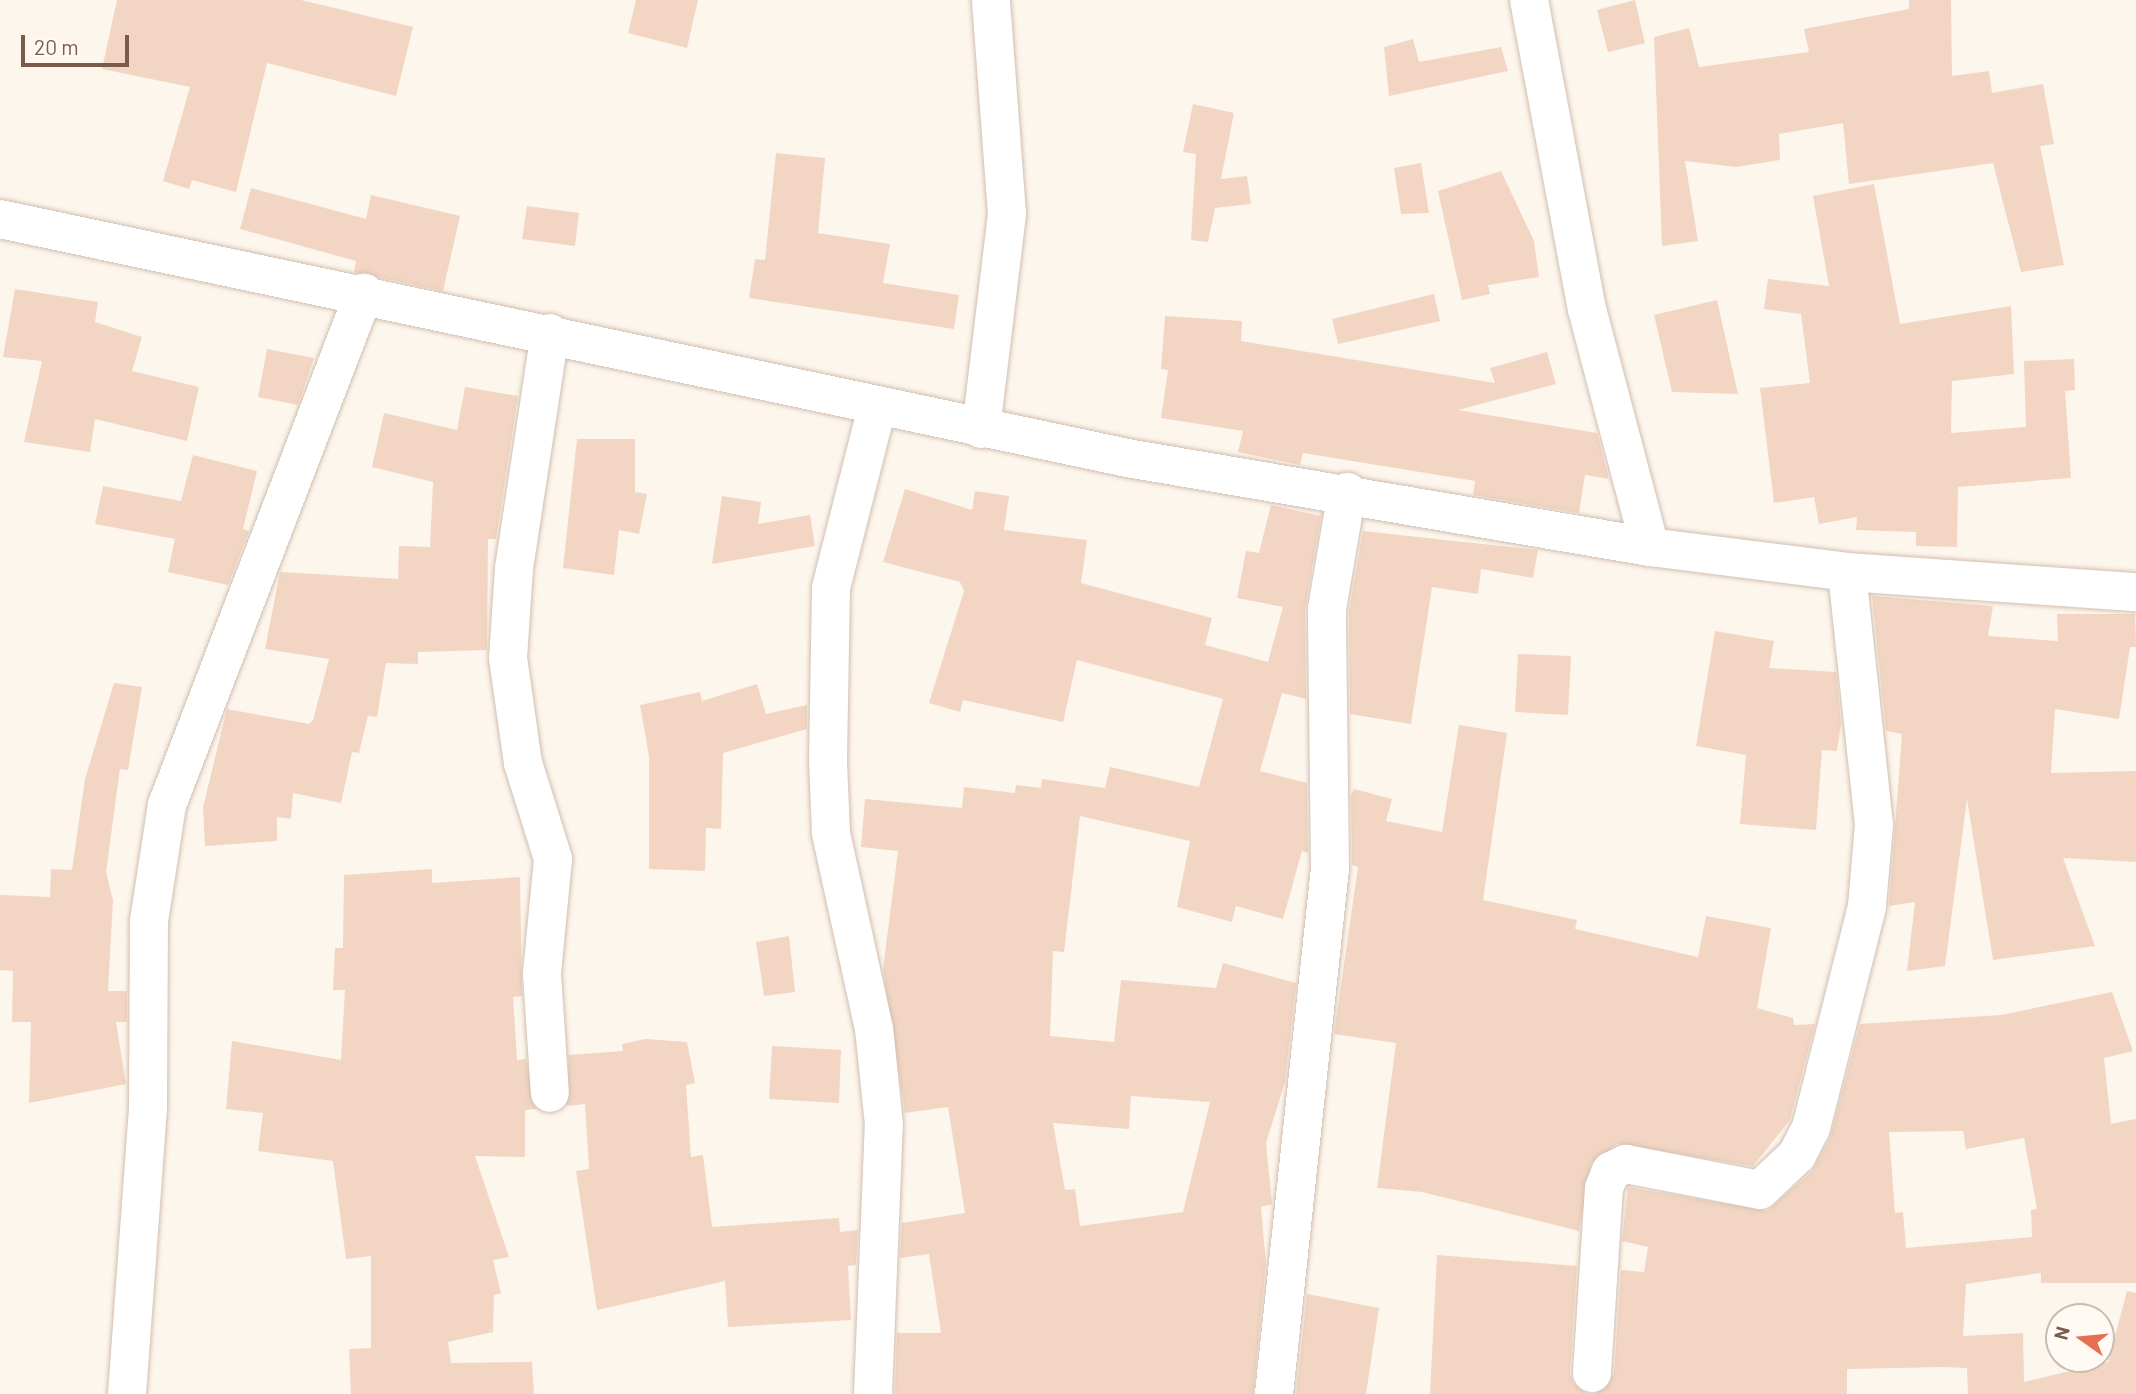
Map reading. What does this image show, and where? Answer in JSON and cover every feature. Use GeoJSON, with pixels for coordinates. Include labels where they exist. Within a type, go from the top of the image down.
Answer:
{"type":"FeatureCollection","features":[{"type":"Feature","properties":{"kind":"street"},"geometry":{"type":"LineString","coordinates":[[981,429],[1007,214],[991,0]]}},
{"type":"Feature","properties":{"kind":"street"},"geometry":{"type":"LineString","coordinates":[[1529,0],[1587,309],[1650,547]]}},
{"type":"Feature","properties":{"kind":"street"},"geometry":{"type":"LineString","coordinates":[[0,219],[365,293],[981,429],[1650,547],[1847,572],[2136,592]]}},
{"type":"Feature","properties":{"kind":"street"},"geometry":{"type":"LineString","coordinates":[[127,1394],[148,1107],[149,921],[167,804],[365,293]]}},
{"type":"Feature","properties":{"kind":"street"},"geometry":{"type":"LineString","coordinates":[[550,333],[514,568],[508,658],[523,763],[553,859],[542,974],[550,1093]]}},
{"type":"Feature","properties":{"kind":"street"},"geometry":{"type":"LineString","coordinates":[[873,1394],[884,1125],[874,1029],[831,833],[828,761],[831,588],[877,408]]}},
{"type":"Feature","properties":{"kind":"street"},"geometry":{"type":"LineString","coordinates":[[1274,1394],[1331,868],[1327,609],[1347,492]]}},
{"type":"Feature","properties":{"kind":"street"},"geometry":{"type":"LineString","coordinates":[[1592,1373],[1604,1188],[1611,1171],[1626,1164],[1760,1190],[1797,1155],[1811,1128],[1867,906],[1874,825],[1847,572]]}},
{"type":"Feature","properties":{"kind":"building"},"geometry":{"type":"Polygon","coordinates":[[[117,0],[301,0],[413,27],[396,96],[267,63],[236,192],[192,180],[189,189],[163,181],[190,87],[102,69],[117,0]]]}},
{"type":"Feature","properties":{"kind":"building"},"geometry":{"type":"Polygon","coordinates":[[[636,0],[698,0],[687,48],[628,33],[636,0]]]}},
{"type":"Feature","properties":{"kind":"building"},"geometry":{"type":"Polygon","coordinates":[[[1635,0],[1645,43],[1608,52],[1597,10],[1635,0]]]}},
{"type":"Feature","properties":{"kind":"building"},"geometry":{"type":"Polygon","coordinates":[[[1909,0],[1951,0],[1952,76],[1989,71],[1992,93],[2043,84],[2054,144],[2040,146],[2064,265],[2021,272],[1993,163],[1849,184],[1843,123],[1779,134],[1780,160],[1736,167],[1685,161],[1698,241],[1662,246],[1654,37],[1689,28],[1699,67],[1809,52],[1804,29],[1909,9],[1909,0]]]}},
{"type":"Feature","properties":{"kind":"building"},"geometry":{"type":"Polygon","coordinates":[[[1413,39],[1419,62],[1501,47],[1508,71],[1389,96],[1384,47],[1413,39]]]}},
{"type":"Feature","properties":{"kind":"building"},"geometry":{"type":"Polygon","coordinates":[[[1193,104],[1234,113],[1221,179],[1247,176],[1251,204],[1215,208],[1208,242],[1191,240],[1196,154],[1183,152],[1193,104]]]}},
{"type":"Feature","properties":{"kind":"building"},"geometry":{"type":"Polygon","coordinates":[[[776,153],[825,158],[818,233],[890,244],[883,283],[959,295],[954,329],[749,298],[755,259],[765,260],[776,153]]]}},
{"type":"Feature","properties":{"kind":"building"},"geometry":{"type":"Polygon","coordinates":[[[1421,163],[1429,213],[1401,214],[1394,168],[1421,163]]]}},
{"type":"Feature","properties":{"kind":"building"},"geometry":{"type":"Polygon","coordinates":[[[1501,171],[1534,241],[1539,277],[1488,285],[1490,294],[1462,300],[1438,191],[1501,171]]]}},
{"type":"Feature","properties":{"kind":"building"},"geometry":{"type":"Polygon","coordinates":[[[1874,184],[1900,324],[2011,306],[2014,374],[1952,381],[1951,433],[2026,427],[2024,361],[2074,359],[2075,390],[2065,391],[2071,478],[1958,487],[1957,547],[1916,546],[1916,532],[1856,530],[1857,517],[1819,524],[1814,497],[1774,503],[1760,388],[1810,383],[1801,314],[1764,309],[1768,279],[1829,286],[1813,196],[1874,184]]]}},
{"type":"Feature","properties":{"kind":"building"},"geometry":{"type":"Polygon","coordinates":[[[251,188],[366,219],[371,195],[460,216],[443,291],[354,272],[356,261],[240,229],[251,188]]]}},
{"type":"Feature","properties":{"kind":"building"},"geometry":{"type":"Polygon","coordinates":[[[527,206],[579,213],[575,246],[522,239],[527,206]]]}},
{"type":"Feature","properties":{"kind":"building"},"geometry":{"type":"Polygon","coordinates":[[[15,289],[98,302],[95,322],[142,337],[132,371],[199,387],[187,441],[95,419],[90,452],[24,442],[42,361],[3,357],[15,289]]]}},
{"type":"Feature","properties":{"kind":"building"},"geometry":{"type":"Polygon","coordinates":[[[1434,294],[1440,321],[1338,344],[1332,319],[1434,294]]]}},
{"type":"Feature","properties":{"kind":"building"},"geometry":{"type":"Polygon","coordinates":[[[1717,300],[1738,394],[1672,392],[1654,315],[1717,300]]]}},
{"type":"Feature","properties":{"kind":"building"},"geometry":{"type":"Polygon","coordinates":[[[1165,316],[1242,321],[1241,341],[1495,383],[1490,368],[1547,352],[1556,384],[1458,410],[1597,433],[1609,479],[1585,475],[1579,513],[1473,495],[1475,481],[1303,453],[1300,465],[1238,452],[1243,431],[1161,418],[1168,370],[1161,369],[1165,316]]]}},
{"type":"Feature","properties":{"kind":"building"},"geometry":{"type":"Polygon","coordinates":[[[267,349],[314,358],[298,405],[258,397],[267,349]]]}},
{"type":"Feature","properties":{"kind":"building"},"geometry":{"type":"Polygon","coordinates":[[[465,387],[518,396],[496,539],[488,539],[487,650],[418,652],[418,664],[386,663],[377,717],[368,716],[359,753],[352,752],[341,803],[293,793],[291,819],[277,817],[277,841],[205,846],[203,807],[227,709],[309,724],[313,720],[329,659],[265,649],[280,572],[398,579],[399,546],[430,547],[433,482],[372,467],[384,413],[457,430],[465,387]]]}},
{"type":"Feature","properties":{"kind":"building"},"geometry":{"type":"Polygon","coordinates":[[[577,439],[635,439],[635,492],[647,494],[639,534],[619,530],[614,575],[563,568],[577,439]]]}},
{"type":"Feature","properties":{"kind":"building"},"geometry":{"type":"Polygon","coordinates":[[[193,455],[257,471],[243,529],[249,531],[228,585],[168,572],[175,539],[95,524],[103,486],[181,501],[193,455]]]}},
{"type":"Feature","properties":{"kind":"building"},"geometry":{"type":"Polygon","coordinates":[[[905,489],[972,510],[975,491],[1009,496],[1004,530],[1087,540],[1081,583],[1212,618],[1205,645],[1268,662],[1283,607],[1237,598],[1246,551],[1259,553],[1271,505],[1321,516],[1305,609],[1306,699],[1282,693],[1260,771],[1307,783],[1308,853],[1302,851],[1283,919],[1236,906],[1232,922],[1177,907],[1190,841],[1080,816],[1064,952],[1053,951],[1050,1036],[1114,1042],[1121,980],[1216,988],[1223,963],[1296,983],[1285,1082],[1266,1143],[1272,1204],[1261,1207],[1266,1264],[1253,1394],[895,1394],[897,1333],[941,1333],[929,1254],[900,1258],[902,1223],[965,1213],[948,1107],[905,1113],[883,969],[898,851],[861,847],[865,799],[962,808],[964,787],[1015,793],[1016,785],[1041,788],[1042,779],[1105,788],[1110,767],[1199,787],[1223,699],[1077,660],[1063,722],[963,700],[960,712],[929,703],[964,591],[960,582],[883,562],[905,489]],[[1131,1096],[1129,1129],[1053,1123],[1065,1190],[1075,1189],[1080,1226],[1183,1212],[1210,1102],[1131,1096]]]}},
{"type":"Feature","properties":{"kind":"building"},"geometry":{"type":"Polygon","coordinates":[[[722,496],[761,502],[758,524],[810,515],[815,546],[712,564],[722,496]]]}},
{"type":"Feature","properties":{"kind":"building"},"geometry":{"type":"Polygon","coordinates":[[[1363,531],[1538,550],[1533,578],[1481,569],[1478,594],[1432,587],[1411,724],[1350,714],[1349,611],[1363,531]]]}},
{"type":"Feature","properties":{"kind":"building"},"geometry":{"type":"Polygon","coordinates":[[[1872,596],[1993,606],[1988,636],[2058,641],[2057,614],[2135,614],[2136,647],[2130,647],[2119,719],[2055,709],[2051,773],[2136,771],[2136,862],[2063,858],[2095,946],[1993,960],[1967,799],[1945,966],[1907,971],[1915,902],[1889,906],[1902,734],[1886,731],[1872,596]]]}},
{"type":"Feature","properties":{"kind":"building"},"geometry":{"type":"Polygon","coordinates":[[[1715,631],[1774,641],[1769,668],[1836,672],[1841,724],[1837,751],[1822,750],[1816,830],[1740,824],[1746,755],[1696,746],[1715,631]]]}},
{"type":"Feature","properties":{"kind":"building"},"geometry":{"type":"Polygon","coordinates":[[[1518,654],[1571,656],[1568,715],[1515,712],[1518,654]]]}},
{"type":"Feature","properties":{"kind":"building"},"geometry":{"type":"Polygon","coordinates":[[[114,683],[142,687],[128,770],[120,769],[106,872],[113,900],[108,991],[127,991],[127,1022],[116,1022],[126,1084],[29,1103],[31,1022],[12,1022],[13,971],[0,970],[0,895],[50,897],[51,869],[72,870],[85,779],[114,683]]]}},
{"type":"Feature","properties":{"kind":"building"},"geometry":{"type":"Polygon","coordinates":[[[757,684],[766,714],[807,705],[807,729],[723,753],[721,829],[706,828],[705,871],[649,869],[649,756],[640,705],[700,692],[702,701],[757,684]]]}},
{"type":"Feature","properties":{"kind":"building"},"geometry":{"type":"Polygon","coordinates":[[[1459,725],[1507,733],[1483,900],[1577,920],[1575,929],[1698,957],[1706,916],[1771,928],[1757,1008],[1793,1018],[1794,1025],[1815,1024],[1790,1120],[1753,1166],[1617,1144],[1591,1163],[1579,1231],[1422,1192],[1377,1188],[1396,1043],[1334,1034],[1358,867],[1352,865],[1351,795],[1354,789],[1392,799],[1386,821],[1442,832],[1459,725]]]}},
{"type":"Feature","properties":{"kind":"building"},"geometry":{"type":"Polygon","coordinates":[[[432,869],[432,883],[520,877],[522,996],[513,997],[517,1060],[526,1059],[536,1109],[525,1110],[525,1157],[475,1156],[509,1257],[493,1260],[501,1293],[494,1295],[493,1332],[448,1342],[451,1363],[532,1362],[534,1394],[351,1394],[349,1349],[371,1348],[371,1256],[346,1259],[333,1161],[258,1151],[263,1113],[226,1109],[232,1041],[341,1060],[345,990],[333,990],[335,948],[343,948],[344,875],[432,869]]]}},
{"type":"Feature","properties":{"kind":"building"},"geometry":{"type":"Polygon","coordinates":[[[789,936],[795,992],[764,996],[756,942],[789,936]]]}},
{"type":"Feature","properties":{"kind":"building"},"geometry":{"type":"Polygon","coordinates":[[[2112,992],[2133,1051],[2104,1058],[2111,1124],[2136,1119],[2136,1283],[2041,1283],[2041,1273],[1966,1284],[1963,1336],[2023,1333],[2024,1382],[2062,1373],[2115,1373],[2115,1336],[2127,1291],[2136,1293],[2136,1394],[1968,1394],[1967,1368],[1943,1367],[1847,1369],[1847,1394],[1595,1394],[1614,1374],[1621,1270],[1644,1272],[1648,1247],[1622,1241],[1628,1187],[1767,1211],[1812,1171],[1830,1138],[1860,1024],[2001,1015],[2112,992]],[[1963,1131],[1889,1132],[1895,1213],[1903,1212],[1906,1248],[2032,1237],[2031,1210],[2037,1209],[2024,1138],[1966,1149],[1963,1131]]]}},
{"type":"Feature","properties":{"kind":"building"},"geometry":{"type":"Polygon","coordinates":[[[645,1039],[687,1042],[695,1083],[686,1085],[691,1157],[703,1155],[712,1227],[839,1218],[840,1232],[858,1230],[856,1265],[848,1266],[851,1320],[728,1327],[725,1281],[597,1310],[576,1171],[589,1169],[585,1104],[567,1106],[569,1055],[623,1051],[622,1044],[645,1039]]]}},
{"type":"Feature","properties":{"kind":"building"},"geometry":{"type":"Polygon","coordinates":[[[772,1046],[841,1050],[839,1103],[769,1099],[772,1046]]]}},
{"type":"Feature","properties":{"kind":"building"},"geometry":{"type":"Polygon","coordinates":[[[1437,1255],[1577,1266],[1570,1372],[1573,1383],[1588,1394],[1430,1394],[1437,1255]]]}},
{"type":"Feature","properties":{"kind":"building"},"geometry":{"type":"Polygon","coordinates":[[[1307,1294],[1379,1308],[1366,1394],[1296,1394],[1307,1294]]]}}]}
